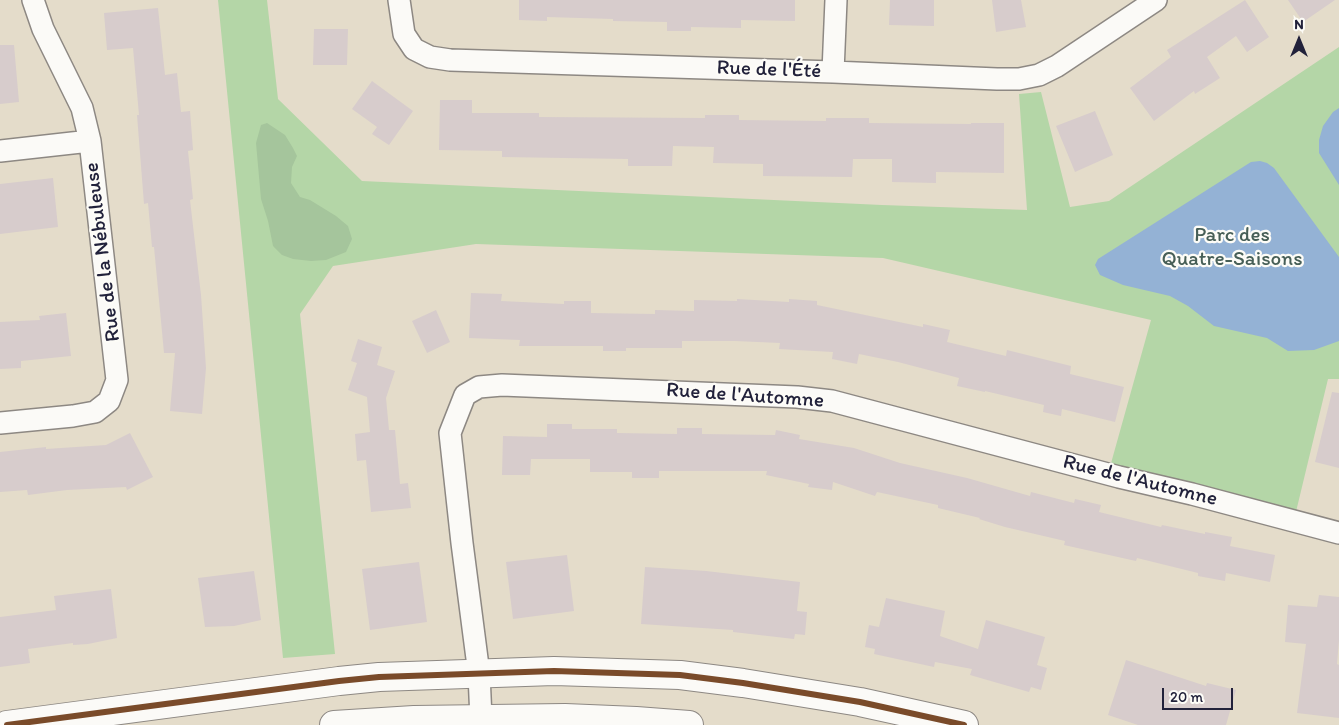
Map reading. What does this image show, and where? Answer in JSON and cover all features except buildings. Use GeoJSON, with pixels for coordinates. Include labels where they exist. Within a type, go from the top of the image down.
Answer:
{"type":"FeatureCollection","features":[{"type":"Feature","properties":{"kind":"main road"},"geometry":{"type":"LineString","coordinates":[[7,725],[80,721],[339,681],[378,677],[617,672],[743,683],[808,693],[912,719],[964,725]]}},
{"type":"Feature","properties":{"kind":"main road"},"geometry":{"type":"LineString","coordinates":[[334,725],[414,720],[574,718],[689,725]]}},
{"type":"Feature","properties":{"kind":"street","name":"Rue de la Nébuleuse"},"geometry":{"type":"LineString","coordinates":[[0,423],[74,416],[95,412],[109,401],[117,380],[90,141],[82,108],[42,29],[32,0]]}},
{"type":"Feature","properties":{"kind":"street","name":"Rue de l'Été"},"geometry":{"type":"LineString","coordinates":[[399,0],[404,34],[414,49],[430,57],[450,60],[996,79],[1040,75],[1057,66],[1156,0]]}},
{"type":"Feature","properties":{"kind":"street"},"geometry":{"type":"LineString","coordinates":[[832,72],[836,0]]}},
{"type":"Feature","properties":{"kind":"street"},"geometry":{"type":"LineString","coordinates":[[0,151],[90,141]]}},
{"type":"Feature","properties":{"kind":"street","name":"Rue de l'Automne"},"geometry":{"type":"LineString","coordinates":[[481,719],[479,674],[450,433],[465,395],[479,387],[502,385],[777,396],[832,401],[1339,533]]}},
{"type":"Feature","properties":{"kind":"green space","name":"Parc des Quatre-Saisons"},"geometry":{"type":"Polygon","coordinates":[[[218,0],[267,0],[278,99],[362,181],[882,205],[1027,210],[1019,94],[1041,92],[1070,207],[1109,201],[1339,47],[1339,379],[1328,379],[1294,520],[1108,474],[1151,320],[883,258],[476,244],[333,266],[300,314],[335,654],[283,658],[218,0]]]}},
{"type":"Feature","properties":{"kind":"green space"},"geometry":{"type":"Polygon","coordinates":[[[267,123],[285,135],[297,156],[292,167],[291,183],[300,197],[310,200],[348,226],[352,239],[346,252],[326,260],[311,261],[293,259],[282,255],[273,246],[261,199],[256,143],[261,125],[267,123]]]}},
{"type":"Feature","properties":{"kind":"water"},"geometry":{"type":"Polygon","coordinates":[[[1339,108],[1339,185],[1319,153],[1319,140],[1323,126],[1333,112],[1339,108]]]}},
{"type":"Feature","properties":{"kind":"water"},"geometry":{"type":"Polygon","coordinates":[[[1260,161],[1274,168],[1339,257],[1339,341],[1314,350],[1288,351],[1267,338],[1214,326],[1188,306],[1170,296],[1123,285],[1100,275],[1095,265],[1098,259],[1251,162],[1260,161]]]}},
{"type":"Feature","properties":{"kind":"transit line"},"geometry":{"type":"LineString","coordinates":[[7,725],[379,677],[554,671],[680,675],[743,683],[860,702],[964,725]]}}]}
